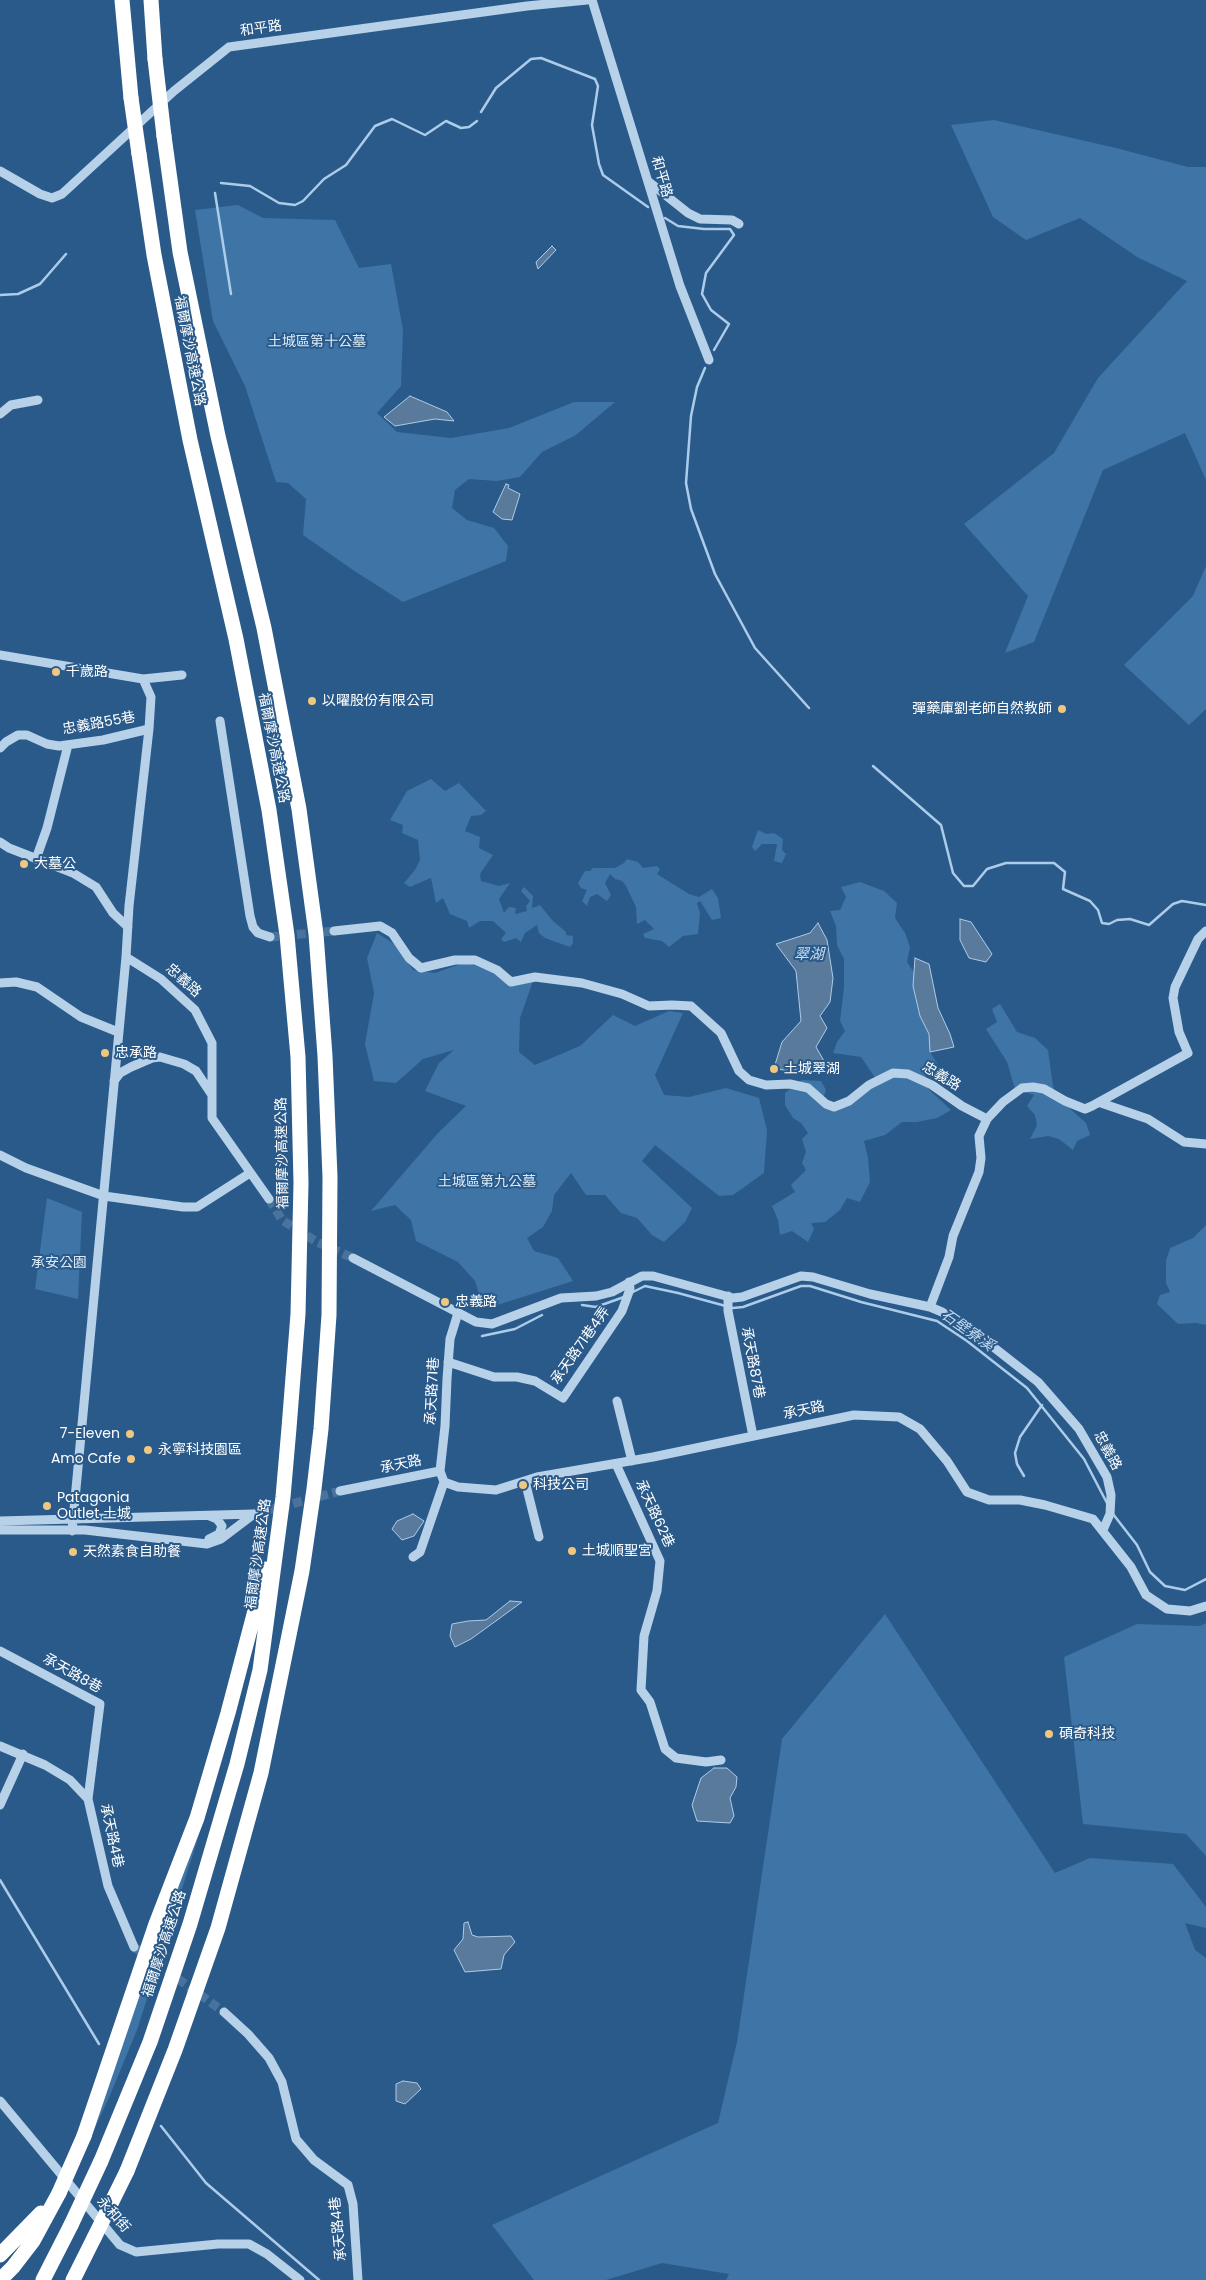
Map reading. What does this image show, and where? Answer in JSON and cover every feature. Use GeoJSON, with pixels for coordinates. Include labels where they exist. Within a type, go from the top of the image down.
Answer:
{"type":"FeatureCollection","features":[{"type":"Feature","properties":{"kind":"highway","name":"福爾摩沙高速公路"},"geometry":{"type":"LineString","coordinates":[[43,2280],[72,2225],[101,2161],[150,2042],[190,1924],[237,1764],[260,1670],[281,1515],[298,1314],[300,1182],[298,1057],[287,936],[269,810],[236,639],[190,440],[154,255],[131,98],[122,0]]}},
{"type":"Feature","properties":{"kind":"highway","name":"福爾摩沙高速公路"},"geometry":{"type":"LineString","coordinates":[[73,2280],[127,2171],[175,2050],[218,1928],[242,1846],[261,1773],[302,1571],[321,1429],[329,1315],[330,1177],[316,934],[299,809],[264,628],[218,436],[180,252],[155,59],[151,0]]}},
{"type":"Feature","properties":{"kind":"highway"},"geometry":{"type":"LineString","coordinates":[[0,2280],[13,2268],[33,2241],[59,2193],[84,2136],[156,1924],[197,1818],[228,1713],[281,1515]]}},
{"type":"Feature","properties":{"kind":"highway"},"geometry":{"type":"LineString","coordinates":[[0,2255],[30,2227],[59,2193]]}},
{"type":"Feature","properties":{"kind":"street","name":"和平路"},"geometry":{"type":"LineString","coordinates":[[0,171],[40,194],[52,198],[62,194],[174,91],[229,47],[527,6],[586,0]]}},
{"type":"Feature","properties":{"kind":"street","name":"和平路"},"geometry":{"type":"LineString","coordinates":[[592,0],[680,286],[709,360]]}},
{"type":"Feature","properties":{"kind":"street"},"geometry":{"type":"LineString","coordinates":[[649,182],[688,214],[700,219],[732,220],[740,224]]}},
{"type":"Feature","properties":{"kind":"street"},"geometry":{"type":"LineString","coordinates":[[0,414],[11,405],[38,400]]}},
{"type":"Feature","properties":{"kind":"street"},"geometry":{"type":"LineString","coordinates":[[0,655],[143,679],[182,675]]}},
{"type":"Feature","properties":{"kind":"street"},"geometry":{"type":"LineString","coordinates":[[72,1531],[128,927],[149,729],[150,697],[143,679]]}},
{"type":"Feature","properties":{"kind":"street"},"geometry":{"type":"LineString","coordinates":[[220,721],[250,916],[253,927],[258,933],[270,937]]}},
{"type":"Feature","properties":{"kind":"street","name":"忠義路55巷"},"geometry":{"type":"LineString","coordinates":[[0,748],[18,735],[27,735],[47,744],[68,744],[103,740],[149,729]]}},
{"type":"Feature","properties":{"kind":"street"},"geometry":{"type":"LineString","coordinates":[[36,859],[47,828],[68,744]]}},
{"type":"Feature","properties":{"kind":"street"},"geometry":{"type":"LineString","coordinates":[[0,842],[9,848],[73,872],[96,887],[112,913],[128,927]]}},
{"type":"Feature","properties":{"kind":"street","name":"忠義路"},"geometry":{"type":"LineString","coordinates":[[334,931],[380,926],[392,933],[409,958],[421,968],[455,960],[475,960],[497,970],[511,982],[535,977],[582,982],[622,994],[649,1006],[672,1004],[691,1006],[721,1033],[739,1071],[749,1080],[766,1085],[790,1084],[808,1088],[826,1104],[834,1107],[849,1101],[869,1085],[892,1072],[908,1074],[932,1085],[962,1106],[987,1119]]}},
{"type":"Feature","properties":{"kind":"street"},"geometry":{"type":"LineString","coordinates":[[930,1307],[949,1257],[953,1236],[979,1172],[981,1158],[979,1136],[987,1119],[1003,1102],[1022,1088],[1044,1089],[1065,1101],[1085,1108],[1101,1103],[1188,1053],[1179,1032],[1173,998],[1175,987],[1198,939],[1206,931]]}},
{"type":"Feature","properties":{"kind":"street","name":"忠義路"},"geometry":{"type":"LineString","coordinates":[[126,957],[161,979],[194,1010],[212,1043],[212,1118],[269,1199]]}},
{"type":"Feature","properties":{"kind":"street"},"geometry":{"type":"LineString","coordinates":[[0,983],[16,982],[37,987],[81,1017],[118,1032]]}},
{"type":"Feature","properties":{"kind":"street"},"geometry":{"type":"LineString","coordinates":[[114,1081],[120,1073],[131,1067],[152,1058],[160,1057],[184,1064],[196,1071],[212,1095]]}},
{"type":"Feature","properties":{"kind":"street"},"geometry":{"type":"LineString","coordinates":[[1101,1103],[1148,1119],[1184,1142],[1206,1144]]}},
{"type":"Feature","properties":{"kind":"street"},"geometry":{"type":"LineString","coordinates":[[0,1155],[26,1168],[104,1196],[197,1207],[250,1172]]}},
{"type":"Feature","properties":{"kind":"street","name":"忠義路"},"geometry":{"type":"LineString","coordinates":[[353,1258],[476,1322],[492,1324],[561,1298],[596,1296],[612,1292],[630,1285],[642,1276],[652,1276],[727,1303],[802,1276],[813,1277],[870,1294],[930,1307],[942,1312],[992,1346],[1038,1382],[1086,1438],[1107,1477],[1111,1495],[1110,1514],[1103,1530]]}},
{"type":"Feature","properties":{"kind":"street","name":"承天路71巷4弄"},"geometry":{"type":"LineString","coordinates":[[448,1362],[494,1377],[517,1377],[535,1381],[563,1398],[622,1311],[630,1285]]}},
{"type":"Feature","properties":{"kind":"street","name":"承天路87巷"},"geometry":{"type":"LineString","coordinates":[[727,1303],[753,1436]]}},
{"type":"Feature","properties":{"kind":"street","name":"承天路71巷"},"geometry":{"type":"LineString","coordinates":[[440,1471],[446,1426],[450,1339],[458,1313]]}},
{"type":"Feature","properties":{"kind":"street"},"geometry":{"type":"LineString","coordinates":[[617,1401],[632,1461]]}},
{"type":"Feature","properties":{"kind":"street","name":"承天路"},"geometry":{"type":"LineString","coordinates":[[340,1491],[440,1471],[444,1482],[458,1487],[496,1490],[525,1481],[854,1415],[900,1417],[920,1429],[947,1461],[967,1492],[989,1500],[1020,1500],[1093,1519],[1132,1567],[1146,1595],[1167,1609],[1190,1611],[1206,1606]]}},
{"type":"Feature","properties":{"kind":"street","name":"承天路62巷"},"geometry":{"type":"LineString","coordinates":[[616,1464],[660,1561],[656,1591],[644,1636],[641,1690],[650,1702],[665,1749],[676,1758],[706,1762],[722,1760]]}},
{"type":"Feature","properties":{"kind":"street"},"geometry":{"type":"LineString","coordinates":[[525,1481],[539,1536]]}},
{"type":"Feature","properties":{"kind":"street"},"geometry":{"type":"LineString","coordinates":[[413,1557],[420,1552],[444,1482]]}},
{"type":"Feature","properties":{"kind":"street"},"geometry":{"type":"LineString","coordinates":[[0,1521],[254,1514],[229,1532],[222,1540],[207,1544],[85,1530],[0,1530]]}},
{"type":"Feature","properties":{"kind":"street"},"geometry":{"type":"LineString","coordinates":[[186,1542],[207,1539],[219,1534],[222,1526],[217,1518],[210,1516]]}},
{"type":"Feature","properties":{"kind":"street"},"geometry":{"type":"LineString","coordinates":[[229,1516],[231,1524],[229,1532]]}},
{"type":"Feature","properties":{"kind":"street","name":"承天路8巷"},"geometry":{"type":"LineString","coordinates":[[0,1651],[100,1704],[88,1799]]}},
{"type":"Feature","properties":{"kind":"street","name":"承天路4巷"},"geometry":{"type":"LineString","coordinates":[[0,1746],[23,1754],[70,1780],[88,1799],[108,1886],[134,1947]]}},
{"type":"Feature","properties":{"kind":"street"},"geometry":{"type":"LineString","coordinates":[[0,1805],[23,1754]]}},
{"type":"Feature","properties":{"kind":"street","name":"承天路4巷"},"geometry":{"type":"LineString","coordinates":[[224,2012],[248,2034],[269,2058],[282,2082],[296,2139],[314,2160],[348,2185],[353,2204],[358,2280]]}},
{"type":"Feature","properties":{"kind":"street","name":"永和街"},"geometry":{"type":"LineString","coordinates":[[0,2101],[120,2245],[136,2252],[218,2244],[249,2244],[267,2254],[300,2280]]}},
{"type":"Feature","properties":{"kind":"green space"},"geometry":{"type":"Polygon","coordinates":[[[994,120],[1116,148],[1188,167],[1206,167],[1206,480],[1185,433],[1103,470],[1034,642],[1005,653],[1028,596],[964,524],[1054,453],[1098,378],[1187,281],[1137,257],[1080,218],[1026,240],[993,217],[951,125],[994,120]]]}},
{"type":"Feature","properties":{"kind":"green space","name":"土城區第十公墓"},"geometry":{"type":"Polygon","coordinates":[[[238,205],[263,218],[335,220],[359,268],[391,264],[403,330],[401,386],[377,413],[397,432],[451,438],[509,428],[574,402],[615,402],[576,435],[542,452],[520,477],[497,481],[469,479],[455,490],[452,508],[467,520],[494,528],[508,546],[506,561],[403,602],[303,535],[306,499],[288,483],[276,482],[245,386],[213,321],[195,210],[238,205]]]}},
{"type":"Feature","properties":{"kind":"green space"},"geometry":{"type":"Polygon","coordinates":[[[1206,566],[1206,709],[1189,725],[1124,665],[1193,596],[1206,566]]]}},
{"type":"Feature","properties":{"kind":"green space"},"geometry":{"type":"Polygon","coordinates":[[[431,779],[445,791],[459,783],[486,811],[481,815],[471,816],[465,831],[480,837],[479,848],[493,855],[480,874],[481,881],[499,886],[510,883],[499,899],[504,913],[509,907],[516,908],[515,914],[527,911],[526,906],[530,901],[521,891],[524,887],[533,896],[532,908],[540,905],[552,920],[566,932],[566,935],[573,936],[573,943],[570,947],[545,938],[539,933],[537,925],[525,933],[521,942],[516,938],[504,942],[501,939],[506,933],[493,921],[480,921],[469,928],[467,921],[450,914],[443,898],[436,903],[431,878],[410,887],[404,883],[415,870],[420,860],[418,840],[402,833],[403,825],[390,820],[407,791],[431,779]]]}},
{"type":"Feature","properties":{"kind":"green space"},"geometry":{"type":"Polygon","coordinates":[[[758,830],[766,834],[774,833],[783,839],[782,850],[786,854],[782,863],[774,861],[777,844],[762,844],[755,851],[752,847],[758,830]]]}},
{"type":"Feature","properties":{"kind":"green space"},"geometry":{"type":"Polygon","coordinates":[[[627,859],[638,862],[643,868],[657,866],[660,869],[657,874],[689,894],[699,897],[712,889],[718,898],[721,918],[712,920],[700,901],[697,903],[700,913],[698,934],[683,936],[669,947],[662,941],[645,938],[643,934],[654,929],[645,920],[637,924],[636,907],[626,886],[622,881],[615,879],[610,874],[605,883],[611,895],[607,901],[597,894],[590,897],[587,906],[582,901],[587,890],[581,888],[578,883],[585,871],[590,871],[593,868],[615,868],[627,859]]]}},
{"type":"Feature","properties":{"kind":"green space"},"geometry":{"type":"Polygon","coordinates":[[[860,882],[884,891],[897,903],[895,918],[905,933],[910,947],[907,962],[915,974],[913,986],[920,1016],[929,1034],[930,1052],[937,1063],[927,1071],[923,1084],[951,1110],[937,1118],[917,1122],[902,1122],[885,1135],[864,1141],[870,1182],[860,1202],[847,1198],[840,1210],[825,1222],[811,1223],[814,1229],[808,1242],[792,1231],[780,1235],[778,1220],[772,1206],[795,1192],[791,1185],[806,1170],[802,1163],[806,1152],[802,1139],[808,1133],[801,1123],[793,1118],[785,1105],[785,1093],[802,1080],[821,1081],[826,1090],[822,1102],[832,1108],[878,1082],[861,1057],[833,1053],[837,1042],[845,1031],[840,1021],[844,988],[844,959],[837,945],[836,926],[830,911],[840,910],[846,897],[841,887],[860,882]]]}},
{"type":"Feature","properties":{"kind":"green space","name":"土城區第九公墓"},"geometry":{"type":"Polygon","coordinates":[[[377,933],[396,945],[413,970],[435,973],[466,962],[496,973],[533,981],[520,1018],[519,1052],[535,1065],[580,1046],[613,1015],[635,1026],[669,1011],[683,1013],[655,1075],[664,1095],[689,1097],[726,1088],[759,1098],[767,1130],[764,1173],[733,1195],[719,1196],[655,1145],[642,1161],[692,1208],[685,1222],[664,1242],[652,1235],[637,1218],[621,1213],[605,1195],[586,1195],[571,1173],[554,1195],[552,1211],[543,1227],[527,1238],[534,1251],[558,1258],[573,1281],[491,1307],[482,1303],[475,1281],[458,1262],[416,1241],[411,1220],[395,1205],[371,1211],[438,1133],[466,1106],[425,1091],[439,1063],[454,1050],[423,1059],[396,1083],[374,1081],[365,1044],[374,993],[367,958],[377,933]]]}},
{"type":"Feature","properties":{"kind":"green space"},"geometry":{"type":"Polygon","coordinates":[[[1000,1004],[1017,1032],[1035,1038],[1048,1050],[1053,1086],[1057,1097],[1086,1123],[1090,1135],[1077,1141],[1073,1150],[1059,1139],[1048,1136],[1030,1139],[1037,1125],[1035,1115],[1027,1106],[1034,1095],[1015,1089],[1007,1062],[986,1029],[997,1022],[992,1009],[1000,1004]]]}},
{"type":"Feature","properties":{"kind":"green space","name":"承安公園"},"geometry":{"type":"Polygon","coordinates":[[[47,1198],[82,1212],[78,1299],[35,1289],[47,1198]]]}},
{"type":"Feature","properties":{"kind":"green space"},"geometry":{"type":"Polygon","coordinates":[[[1206,1225],[1206,1325],[1196,1323],[1178,1324],[1157,1304],[1160,1295],[1170,1292],[1166,1283],[1166,1261],[1170,1248],[1193,1238],[1206,1225]]]}},
{"type":"Feature","properties":{"kind":"green space"},"geometry":{"type":"Polygon","coordinates":[[[885,1614],[1055,1873],[1090,1858],[1173,1864],[1206,1907],[1206,1928],[1185,1923],[1195,1950],[1206,1958],[1206,2280],[726,2280],[729,2274],[662,2263],[606,2280],[534,2280],[492,2225],[718,2123],[737,2042],[782,1739],[885,1614]]]}},
{"type":"Feature","properties":{"kind":"green space"},"geometry":{"type":"Polygon","coordinates":[[[1206,1623],[1206,1856],[1186,1834],[1083,1824],[1064,1657],[1137,1624],[1200,1626],[1206,1623]]]}},
{"type":"Feature","properties":{"kind":"green space"},"geometry":{"type":"Polygon","coordinates":[[[200,1832],[137,2030],[108,2100],[78,2163],[157,1941],[200,1832]]]}},
{"type":"Feature","properties":{"kind":"water"},"geometry":{"type":"Polygon","coordinates":[[[552,246],[556,250],[538,269],[536,262],[552,246]]]}},
{"type":"Feature","properties":{"kind":"water"},"geometry":{"type":"Polygon","coordinates":[[[410,396],[447,412],[454,421],[435,419],[395,426],[384,417],[410,396]]]}},
{"type":"Feature","properties":{"kind":"water"},"geometry":{"type":"Polygon","coordinates":[[[506,484],[509,485],[508,488],[520,494],[512,520],[502,519],[493,512],[506,484]]]}},
{"type":"Feature","properties":{"kind":"water"},"geometry":{"type":"Polygon","coordinates":[[[960,919],[971,922],[992,954],[986,962],[969,958],[960,940],[960,919]]]}},
{"type":"Feature","properties":{"kind":"water","name":"翠湖"},"geometry":{"type":"Polygon","coordinates":[[[818,923],[827,940],[833,978],[830,1002],[820,1016],[827,1028],[816,1047],[828,1068],[804,1064],[792,1072],[774,1068],[782,1042],[801,1021],[796,971],[776,944],[810,933],[818,923]]]}},
{"type":"Feature","properties":{"kind":"water"},"geometry":{"type":"Polygon","coordinates":[[[915,958],[929,964],[938,1008],[954,1047],[930,1052],[929,1034],[920,1016],[913,986],[915,958]]]}},
{"type":"Feature","properties":{"kind":"water"},"geometry":{"type":"Polygon","coordinates":[[[413,1514],[424,1521],[414,1536],[402,1540],[392,1529],[397,1521],[413,1514]]]}},
{"type":"Feature","properties":{"kind":"water"},"geometry":{"type":"Polygon","coordinates":[[[510,1601],[522,1602],[471,1639],[455,1647],[450,1636],[452,1624],[486,1620],[510,1601]]]}},
{"type":"Feature","properties":{"kind":"water"},"geometry":{"type":"Polygon","coordinates":[[[714,1768],[727,1768],[737,1777],[736,1787],[730,1798],[734,1816],[730,1823],[697,1821],[692,1805],[701,1778],[714,1768]]]}},
{"type":"Feature","properties":{"kind":"water"},"geometry":{"type":"Polygon","coordinates":[[[468,1922],[472,1935],[478,1937],[511,1936],[515,1942],[504,1955],[501,1969],[465,1972],[454,1950],[463,1939],[464,1923],[468,1922]]]}},
{"type":"Feature","properties":{"kind":"water"},"geometry":{"type":"Polygon","coordinates":[[[403,2081],[417,2083],[421,2089],[405,2104],[396,2101],[396,2084],[403,2081]]]}},
{"type":"Feature","properties":{"kind":"waterway"},"geometry":{"type":"LineString","coordinates":[[481,112],[496,88],[531,59],[541,58],[595,79],[598,86],[592,125],[599,164],[603,175],[648,207]]}},
{"type":"Feature","properties":{"kind":"waterway"},"geometry":{"type":"LineString","coordinates":[[221,183],[250,186],[279,203],[295,205],[303,201],[324,179],[346,165],[375,126],[392,119],[425,135],[446,121],[461,128],[469,127],[477,121]]}},
{"type":"Feature","properties":{"kind":"waterway"},"geometry":{"type":"LineString","coordinates":[[215,193],[231,294]]}},
{"type":"Feature","properties":{"kind":"waterway"},"geometry":{"type":"LineString","coordinates":[[665,218],[678,226],[730,229],[734,235],[706,273],[702,294],[711,310],[729,324],[714,350]]}},
{"type":"Feature","properties":{"kind":"waterway"},"geometry":{"type":"LineString","coordinates":[[0,295],[18,294],[40,284],[66,254]]}},
{"type":"Feature","properties":{"kind":"waterway"},"geometry":{"type":"LineString","coordinates":[[705,368],[697,387],[691,416],[686,483],[691,509],[715,574],[755,648],[809,708]]}},
{"type":"Feature","properties":{"kind":"waterway"},"geometry":{"type":"LineString","coordinates":[[873,766],[941,825],[953,873],[964,886],[973,886],[987,869],[1006,863],[1054,863],[1065,872],[1063,889],[1090,901],[1098,910],[1102,923],[1109,924],[1117,920],[1130,919],[1149,925],[1173,904],[1182,901],[1206,905]]}},
{"type":"Feature","properties":{"kind":"waterway","name":"石壁寮溪"},"geometry":{"type":"LineString","coordinates":[[631,1293],[645,1286],[733,1308],[743,1307],[801,1286],[810,1286],[861,1302],[937,1321],[967,1341],[1027,1388],[1084,1459],[1108,1505]]}},
{"type":"Feature","properties":{"kind":"waterway","name":"石壁寮溪"},"geometry":{"type":"LineString","coordinates":[[582,1305],[596,1307],[624,1297]]}},
{"type":"Feature","properties":{"kind":"waterway","name":"石壁寮溪"},"geometry":{"type":"LineString","coordinates":[[482,1336],[515,1329],[542,1315]]}},
{"type":"Feature","properties":{"kind":"waterway"},"geometry":{"type":"LineString","coordinates":[[1024,1476],[1017,1464],[1015,1453],[1020,1437],[1042,1405]]}},
{"type":"Feature","properties":{"kind":"waterway","name":"石壁寮溪"},"geometry":{"type":"LineString","coordinates":[[1113,1514],[1137,1545],[1150,1572],[1165,1586],[1185,1590],[1206,1579]]}},
{"type":"Feature","properties":{"kind":"waterway"},"geometry":{"type":"LineString","coordinates":[[0,1880],[99,2044]]}},
{"type":"Feature","properties":{"kind":"waterway"},"geometry":{"type":"LineString","coordinates":[[161,2126],[206,2183],[319,2280]]}},
{"type":"Feature","properties":{"kind":"tunnel"},"geometry":{"type":"LineString","coordinates":[[270,937],[334,931]]}},
{"type":"Feature","properties":{"kind":"tunnel"},"geometry":{"type":"LineString","coordinates":[[269,1199],[282,1220],[317,1242],[353,1258]]}},
{"type":"Feature","properties":{"kind":"tunnel"},"geometry":{"type":"LineString","coordinates":[[254,1514],[340,1491]]}},
{"type":"Feature","properties":{"kind":"tunnel"},"geometry":{"type":"LineString","coordinates":[[134,1947],[224,2012]]}},
{"type":"Feature","properties":{"kind":"place","name":"千歲路"},"geometry":{"type":"Point","coordinates":[56,672]}},
{"type":"Feature","properties":{"kind":"place","name":"以曜股份有限公司"},"geometry":{"type":"Point","coordinates":[312,701]}},
{"type":"Feature","properties":{"kind":"place","name":"彈藥庫劉老師自然教師"},"geometry":{"type":"Point","coordinates":[1062,709]}},
{"type":"Feature","properties":{"kind":"place","name":"大墓公"},"geometry":{"type":"Point","coordinates":[24,864]}},
{"type":"Feature","properties":{"kind":"place","name":"忠承路"},"geometry":{"type":"Point","coordinates":[105,1053]}},
{"type":"Feature","properties":{"kind":"place","name":"土城翠湖"},"geometry":{"type":"Point","coordinates":[774,1069]}},
{"type":"Feature","properties":{"kind":"place","name":"忠義路"},"geometry":{"type":"Point","coordinates":[445,1302]}},
{"type":"Feature","properties":{"kind":"place","name":"7-Eleven"},"geometry":{"type":"Point","coordinates":[130,1434]}},
{"type":"Feature","properties":{"kind":"place","name":"永寧科技園區"},"geometry":{"type":"Point","coordinates":[148,1450]}},
{"type":"Feature","properties":{"kind":"place","name":"Amo Cafe"},"geometry":{"type":"Point","coordinates":[131,1459]}},
{"type":"Feature","properties":{"kind":"place","name":"科技公司"},"geometry":{"type":"Point","coordinates":[523,1485]}},
{"type":"Feature","properties":{"kind":"place","name":"Patagonia Outlet 土城"},"geometry":{"type":"Point","coordinates":[47,1506]}},
{"type":"Feature","properties":{"kind":"place","name":"土城順聖宮"},"geometry":{"type":"Point","coordinates":[572,1551]}},
{"type":"Feature","properties":{"kind":"place","name":"天然素食自助餐"},"geometry":{"type":"Point","coordinates":[73,1552]}},
{"type":"Feature","properties":{"kind":"place","name":"碩奇科技"},"geometry":{"type":"Point","coordinates":[1049,1734]}}]}
